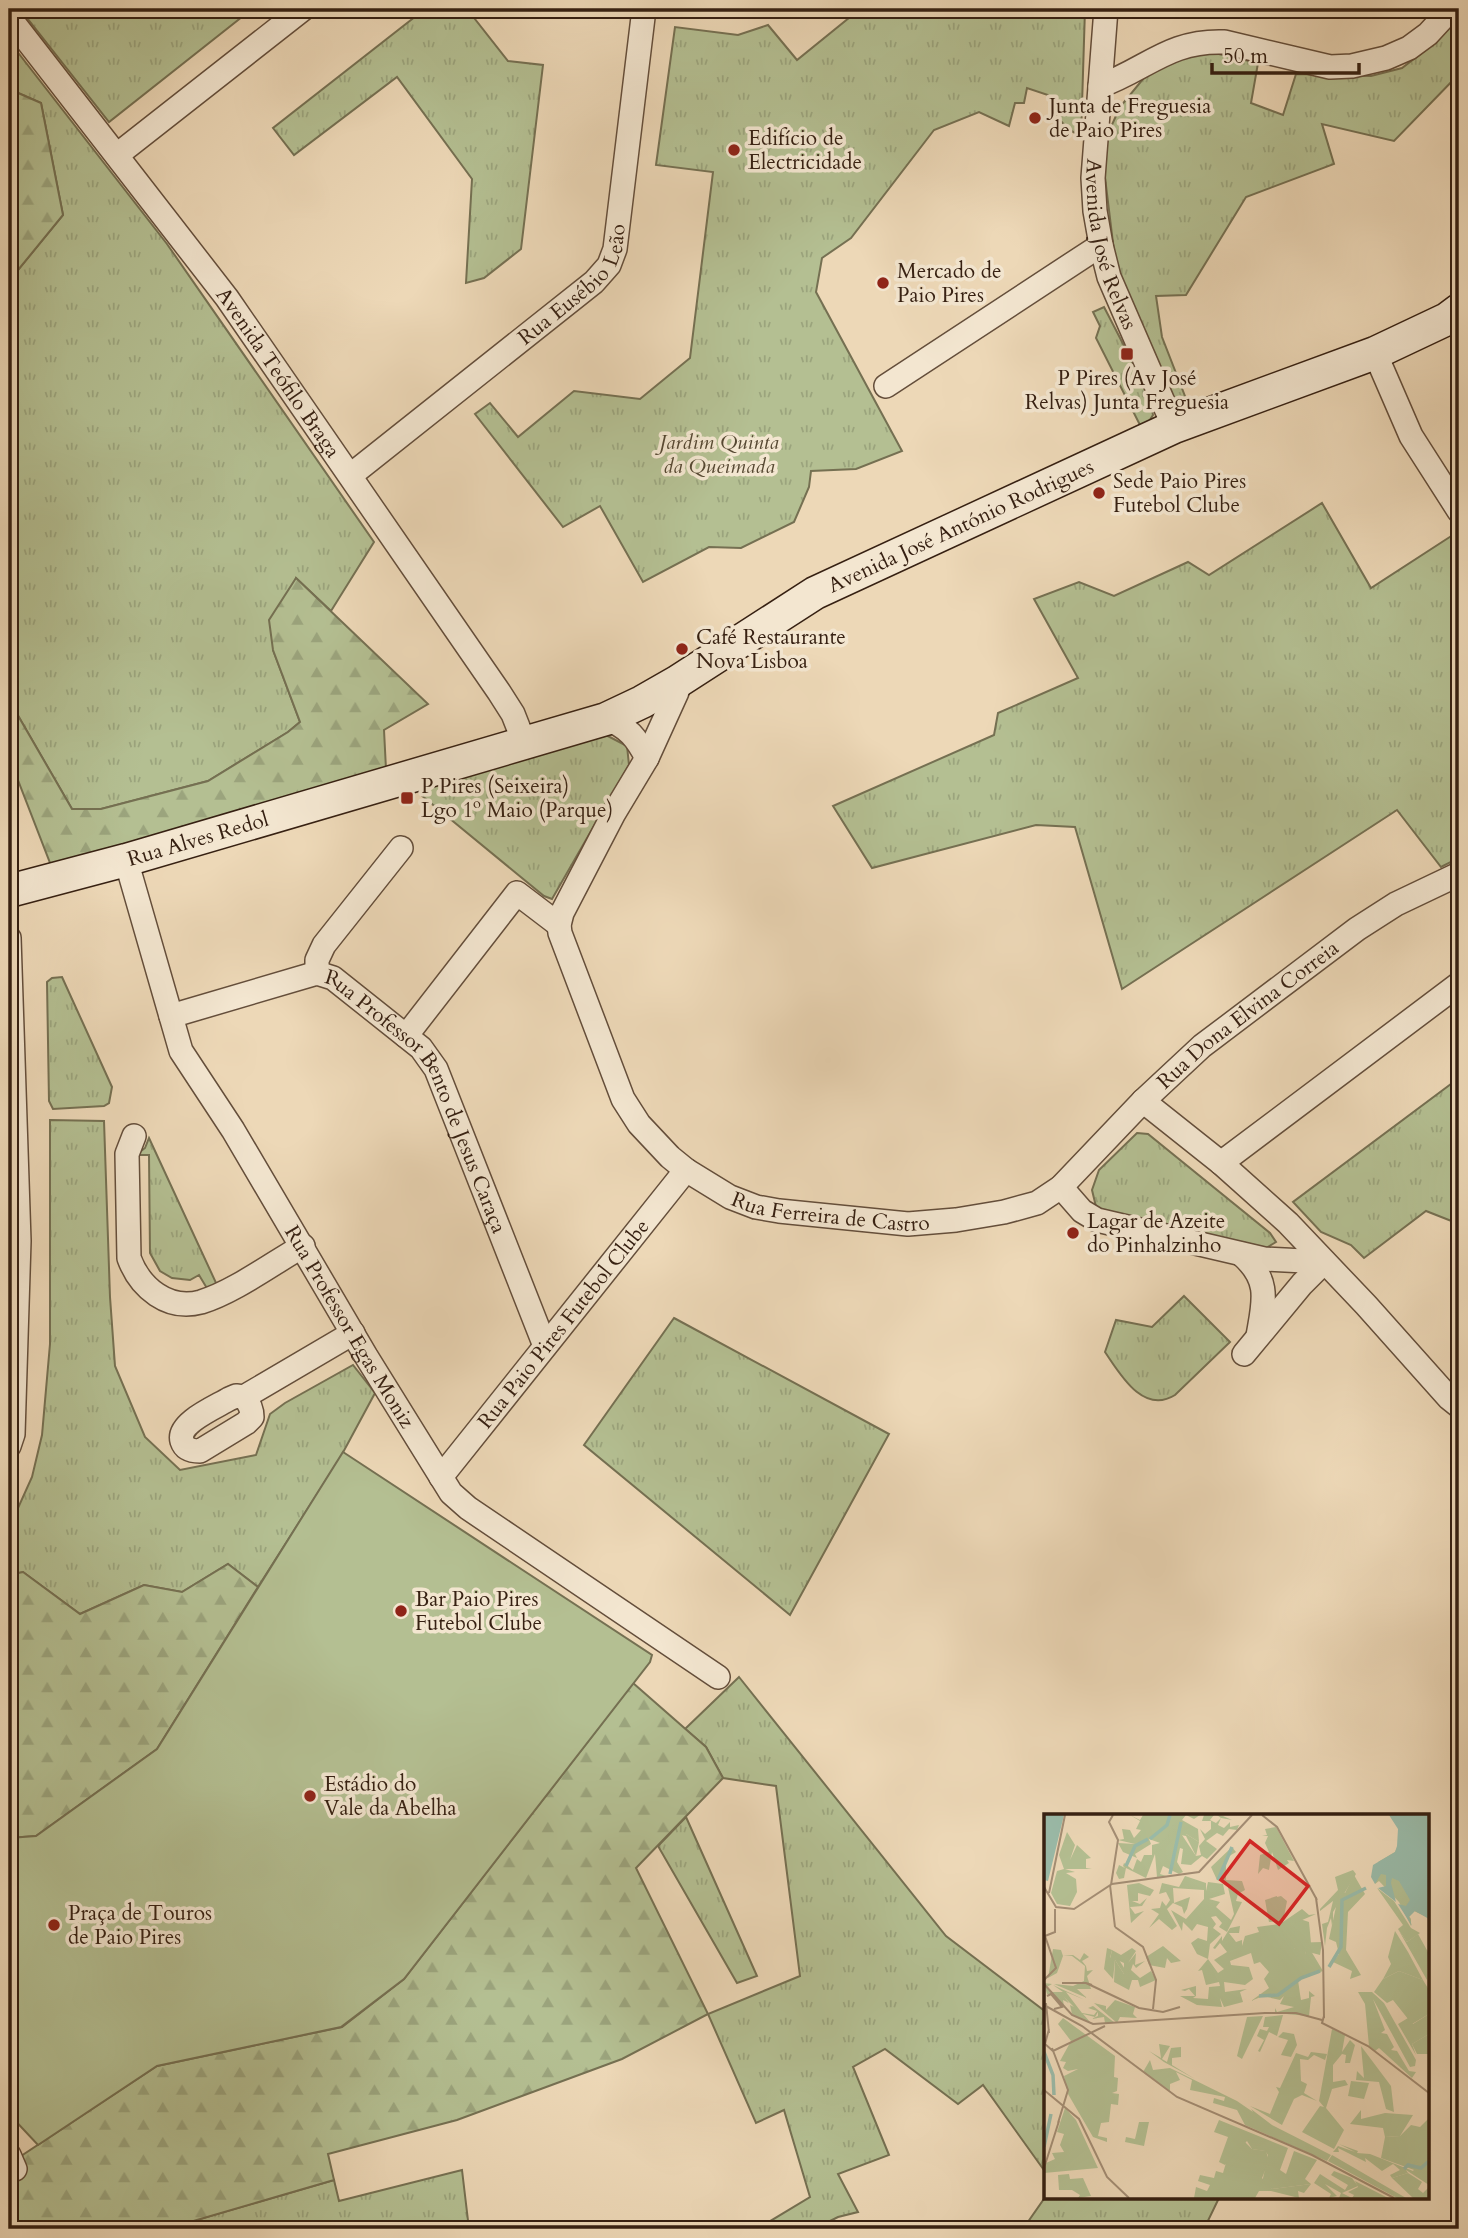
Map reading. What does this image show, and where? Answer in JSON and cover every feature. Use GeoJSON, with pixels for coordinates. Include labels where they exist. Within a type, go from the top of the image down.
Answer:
{"type":"FeatureCollection","features":[{"type":"Feature","properties":{"kind":"street"},"geometry":{"type":"LineString","coordinates":[[117,155],[303,9]]}},
{"type":"Feature","properties":{"kind":"street","name":"Rua Eusébio Leão"},"geometry":{"type":"LineString","coordinates":[[351,475],[594,282],[609,265],[615,249],[644,9]]}},
{"type":"Feature","properties":{"kind":"street","name":"Avenida José Relvas"},"geometry":{"type":"LineString","coordinates":[[1106,9],[1093,187],[1101,245],[1121,308],[1174,427]]}},
{"type":"Feature","properties":{"kind":"street"},"geometry":{"type":"LineString","coordinates":[[1100,86],[1118,79],[1167,51],[1208,41],[1224,42],[1330,67],[1369,63],[1409,48],[1428,34],[1451,9]]}},
{"type":"Feature","properties":{"kind":"street","name":"Avenida Teófilo Braga"},"geometry":{"type":"LineString","coordinates":[[9,17],[227,298],[505,701],[524,743]]}},
{"type":"Feature","properties":{"kind":"street"},"geometry":{"type":"LineString","coordinates":[[886,386],[1101,245]]}},
{"type":"Feature","properties":{"kind":"street","name":"Avenida José António Rodrigues"},"geometry":{"type":"LineString","coordinates":[[524,743],[607,719],[642,702],[815,593],[1174,427],[1375,353],[1447,319],[1459,310]]}},
{"type":"Feature","properties":{"kind":"street"},"geometry":{"type":"LineString","coordinates":[[1375,353],[1411,436],[1459,511]]}},
{"type":"Feature","properties":{"kind":"street"},"geometry":{"type":"LineString","coordinates":[[406,1036],[517,893],[559,925],[562,913],[614,813],[647,758],[677,692],[677,682]]}},
{"type":"Feature","properties":{"kind":"street"},"geometry":{"type":"LineString","coordinates":[[607,719],[630,731],[639,741],[647,758]]}},
{"type":"Feature","properties":{"kind":"street","name":"Rua Alves Redol"},"geometry":{"type":"LineString","coordinates":[[9,891],[126,860],[524,743]]}},
{"type":"Feature","properties":{"kind":"street"},"geometry":{"type":"LineString","coordinates":[[317,973],[317,960],[324,945],[401,848]]}},
{"type":"Feature","properties":{"kind":"street","name":"Rua Professor Egas Moniz"},"geometry":{"type":"LineString","coordinates":[[126,860],[181,1051],[233,1130],[353,1334],[451,1493],[468,1508],[718,1677]]}},
{"type":"Feature","properties":{"kind":"street","name":"Rua Dona Elvina Correia"},"geometry":{"type":"LineString","coordinates":[[1061,1187],[1143,1101],[1202,1046],[1357,929],[1396,905],[1458,876]]}},
{"type":"Feature","properties":{"kind":"street","name":"Rua Ferreira de Castro"},"geometry":{"type":"LineString","coordinates":[[559,925],[624,1098],[639,1124],[686,1170],[730,1197],[756,1207],[779,1211],[908,1224],[1003,1212],[1037,1203],[1061,1187]]}},
{"type":"Feature","properties":{"kind":"street"},"geometry":{"type":"LineString","coordinates":[[9,938],[19,1241],[13,1434],[9,1446]]}},
{"type":"Feature","properties":{"kind":"street","name":"Rua Professor Bento de Jesus Caraça"},"geometry":{"type":"LineString","coordinates":[[171,1017],[317,973],[333,978],[421,1048],[436,1069],[545,1346]]}},
{"type":"Feature","properties":{"kind":"street"},"geometry":{"type":"LineString","coordinates":[[1221,1163],[1459,984]]}},
{"type":"Feature","properties":{"kind":"street"},"geometry":{"type":"LineString","coordinates":[[1143,1101],[1221,1163],[1288,1223],[1459,1406]]}},
{"type":"Feature","properties":{"kind":"street"},"geometry":{"type":"LineString","coordinates":[[134,1136],[127,1154],[129,1258],[134,1273],[158,1297],[183,1304],[200,1302],[226,1291],[303,1246]]}},
{"type":"Feature","properties":{"kind":"street","name":"Rua Paio Pires Futebol Clube"},"geometry":{"type":"LineString","coordinates":[[441,1477],[686,1170]]}},
{"type":"Feature","properties":{"kind":"street"},"geometry":{"type":"LineString","coordinates":[[1061,1187],[1082,1211],[1097,1220],[1273,1260],[1324,1262]]}},
{"type":"Feature","properties":{"kind":"street"},"geometry":{"type":"LineString","coordinates":[[1273,1260],[1283,1248],[1288,1235],[1288,1223]]}},
{"type":"Feature","properties":{"kind":"street"},"geometry":{"type":"LineString","coordinates":[[1241,1254],[1253,1265],[1265,1295],[1251,1345],[1324,1262]]}},
{"type":"Feature","properties":{"kind":"street"},"geometry":{"type":"LineString","coordinates":[[244,1397],[353,1334]]}},
{"type":"Feature","properties":{"kind":"green space"},"geometry":{"type":"Polygon","coordinates":[[[20,9],[252,9],[109,122],[20,9]]]}},
{"type":"Feature","properties":{"kind":"green space"},"geometry":{"type":"Polygon","coordinates":[[[425,9],[467,9],[508,61],[543,65],[521,249],[484,278],[466,283],[472,179],[397,77],[294,155],[273,128],[425,9]]]}},
{"type":"Feature","properties":{"kind":"green space","name":"Jardim Quinta da Queimada"},"geometry":{"type":"Polygon","coordinates":[[[860,9],[1085,9],[1081,137],[1060,120],[1048,95],[1027,88],[1024,103],[1015,103],[1009,126],[979,112],[934,130],[851,238],[822,258],[816,292],[902,451],[856,469],[811,471],[809,487],[794,522],[741,548],[709,547],[643,582],[600,506],[563,527],[475,414],[490,403],[518,437],[574,391],[640,399],[690,358],[713,172],[656,165],[675,27],[738,35],[768,25],[797,60],[860,9]]]}},
{"type":"Feature","properties":{"kind":"green space"},"geometry":{"type":"Polygon","coordinates":[[[1459,11],[1459,74],[1394,141],[1322,124],[1334,164],[1246,197],[1186,295],[1156,296],[1162,337],[1190,409],[1166,398],[1129,307],[1114,251],[1103,161],[1110,129],[1120,107],[1143,79],[1172,61],[1210,52],[1258,63],[1251,103],[1283,115],[1296,74],[1371,76],[1402,68],[1436,42],[1459,11]]]}},
{"type":"Feature","properties":{"kind":"green space"},"geometry":{"type":"Polygon","coordinates":[[[9,41],[167,244],[374,542],[331,611],[296,578],[273,650],[300,722],[208,781],[101,809],[72,809],[9,700],[9,281],[63,215],[41,103],[9,89],[9,41]]]}},
{"type":"Feature","properties":{"kind":"green space"},"geometry":{"type":"Polygon","coordinates":[[[9,89],[41,103],[63,215],[9,281],[9,89]]]}},
{"type":"Feature","properties":{"kind":"green space"},"geometry":{"type":"Polygon","coordinates":[[[1104,307],[1149,394],[1153,415],[1143,431],[1096,338],[1100,326],[1093,312],[1104,307]]]}},
{"type":"Feature","properties":{"kind":"green space"},"geometry":{"type":"Polygon","coordinates":[[[1322,503],[1371,588],[1459,531],[1459,858],[1441,867],[1397,810],[1122,989],[1075,827],[1036,825],[872,868],[833,806],[994,735],[998,713],[1078,678],[1034,599],[1079,582],[1114,596],[1188,562],[1209,575],[1322,503]]]}},
{"type":"Feature","properties":{"kind":"green space"},"geometry":{"type":"Polygon","coordinates":[[[296,578],[428,704],[384,730],[386,769],[52,868],[9,757],[9,700],[72,809],[101,809],[208,781],[300,722],[273,650],[269,620],[296,578]]]}},
{"type":"Feature","properties":{"kind":"green space"},"geometry":{"type":"Polygon","coordinates":[[[604,734],[627,746],[629,765],[552,899],[544,896],[421,795],[424,787],[604,734]]]}},
{"type":"Feature","properties":{"kind":"green space"},"geometry":{"type":"Polygon","coordinates":[[[62,977],[112,1087],[109,1103],[104,1106],[53,1109],[49,1101],[47,982],[52,978],[62,977]]]}},
{"type":"Feature","properties":{"kind":"green space"},"geometry":{"type":"Polygon","coordinates":[[[1459,1078],[1459,1224],[1426,1211],[1364,1258],[1351,1245],[1321,1232],[1293,1202],[1459,1078]]]}},
{"type":"Feature","properties":{"kind":"green space"},"geometry":{"type":"Polygon","coordinates":[[[50,1120],[104,1121],[115,1366],[145,1437],[180,1470],[256,1455],[270,1414],[353,1365],[375,1393],[340,1458],[258,1587],[228,1564],[182,1592],[144,1585],[80,1614],[23,1572],[9,1575],[9,1528],[32,1477],[42,1435],[50,1344],[50,1120]]]}},
{"type":"Feature","properties":{"kind":"green space"},"geometry":{"type":"Polygon","coordinates":[[[1137,1133],[1148,1134],[1270,1233],[1276,1242],[1263,1250],[1098,1215],[1092,1190],[1099,1170],[1137,1133]]]}},
{"type":"Feature","properties":{"kind":"green space"},"geometry":{"type":"Polygon","coordinates":[[[149,1138],[217,1285],[208,1290],[199,1275],[190,1280],[172,1278],[160,1271],[150,1253],[149,1155],[136,1155],[145,1148],[149,1138]]]}},
{"type":"Feature","properties":{"kind":"green space"},"geometry":{"type":"Polygon","coordinates":[[[1184,1296],[1230,1342],[1175,1395],[1163,1400],[1153,1400],[1143,1396],[1125,1381],[1105,1352],[1116,1320],[1152,1327],[1184,1296]]]}},
{"type":"Feature","properties":{"kind":"green space"},"geometry":{"type":"Polygon","coordinates":[[[674,1318],[889,1434],[790,1615],[584,1445],[674,1318]]]}},
{"type":"Feature","properties":{"kind":"green space"},"geometry":{"type":"Polygon","coordinates":[[[343,1452],[652,1655],[650,1662],[404,1979],[341,2027],[157,2066],[38,2145],[9,2114],[9,1838],[36,1836],[157,1749],[343,1452]]]}},
{"type":"Feature","properties":{"kind":"green space"},"geometry":{"type":"Polygon","coordinates":[[[228,1564],[258,1587],[157,1749],[36,1836],[9,1838],[9,1575],[23,1572],[80,1614],[144,1585],[182,1592],[228,1564]]]}},
{"type":"Feature","properties":{"kind":"green space"},"geometry":{"type":"Polygon","coordinates":[[[739,1677],[946,1936],[1044,2010],[1044,2170],[983,2085],[958,2104],[885,2049],[853,2067],[889,2155],[838,2174],[858,2212],[838,2217],[814,2229],[757,2229],[810,2197],[784,2110],[756,2123],[708,2014],[800,1976],[776,1786],[723,1778],[706,1747],[685,1729],[739,1677]]]}},
{"type":"Feature","properties":{"kind":"green space"},"geometry":{"type":"Polygon","coordinates":[[[633,1683],[706,1747],[723,1778],[636,1868],[708,2014],[622,2059],[457,2120],[328,2154],[334,2180],[166,2229],[19,2229],[9,2191],[9,2164],[157,2066],[342,2027],[404,1979],[633,1683]]]}},
{"type":"Feature","properties":{"kind":"green space"},"geometry":{"type":"Polygon","coordinates":[[[686,1817],[757,1976],[737,1983],[658,1846],[686,1817]]]}},
{"type":"Feature","properties":{"kind":"green space"},"geometry":{"type":"Polygon","coordinates":[[[462,2170],[469,2229],[166,2229],[334,2180],[339,2201],[462,2170]]]}},
{"type":"Feature","properties":{"kind":"green space"},"geometry":{"type":"Polygon","coordinates":[[[1044,2199],[1218,2200],[1204,2229],[1023,2229],[1044,2199]]]}},
{"type":"Feature","properties":{"kind":"place","name":"Junta de Freguesia de Paio Pires"},"geometry":{"type":"Point","coordinates":[1035,118]}},
{"type":"Feature","properties":{"kind":"place","name":"Edifício de Electricidade"},"geometry":{"type":"Point","coordinates":[734,150]}},
{"type":"Feature","properties":{"kind":"place","name":"Mercado de Paio Pires"},"geometry":{"type":"Point","coordinates":[883,283]}},
{"type":"Feature","properties":{"kind":"place","name":"P Pires (Av José Relvas) Junta Freguesia"},"geometry":{"type":"Point","coordinates":[1127,354]}},
{"type":"Feature","properties":{"kind":"place","name":"Sede Paio Pires Futebol Clube"},"geometry":{"type":"Point","coordinates":[1099,493]}},
{"type":"Feature","properties":{"kind":"place","name":"Café Restaurante Nova Lisboa"},"geometry":{"type":"Point","coordinates":[682,649]}},
{"type":"Feature","properties":{"kind":"place","name":"P Pires (Seixeira) Lgo 1º Maio (Parque)"},"geometry":{"type":"Point","coordinates":[407,798]}},
{"type":"Feature","properties":{"kind":"place","name":"Lagar de Azeite do Pinhalzinho"},"geometry":{"type":"Point","coordinates":[1073,1233]}},
{"type":"Feature","properties":{"kind":"place","name":"Bar Paio Pires Futebol Clube"},"geometry":{"type":"Point","coordinates":[401,1611]}},
{"type":"Feature","properties":{"kind":"place","name":"Estádio do Vale da Abelha"},"geometry":{"type":"Point","coordinates":[310,1796]}},
{"type":"Feature","properties":{"kind":"place","name":"Praça de Touros de Paio Pires"},"geometry":{"type":"Point","coordinates":[54,1925]}}]}
